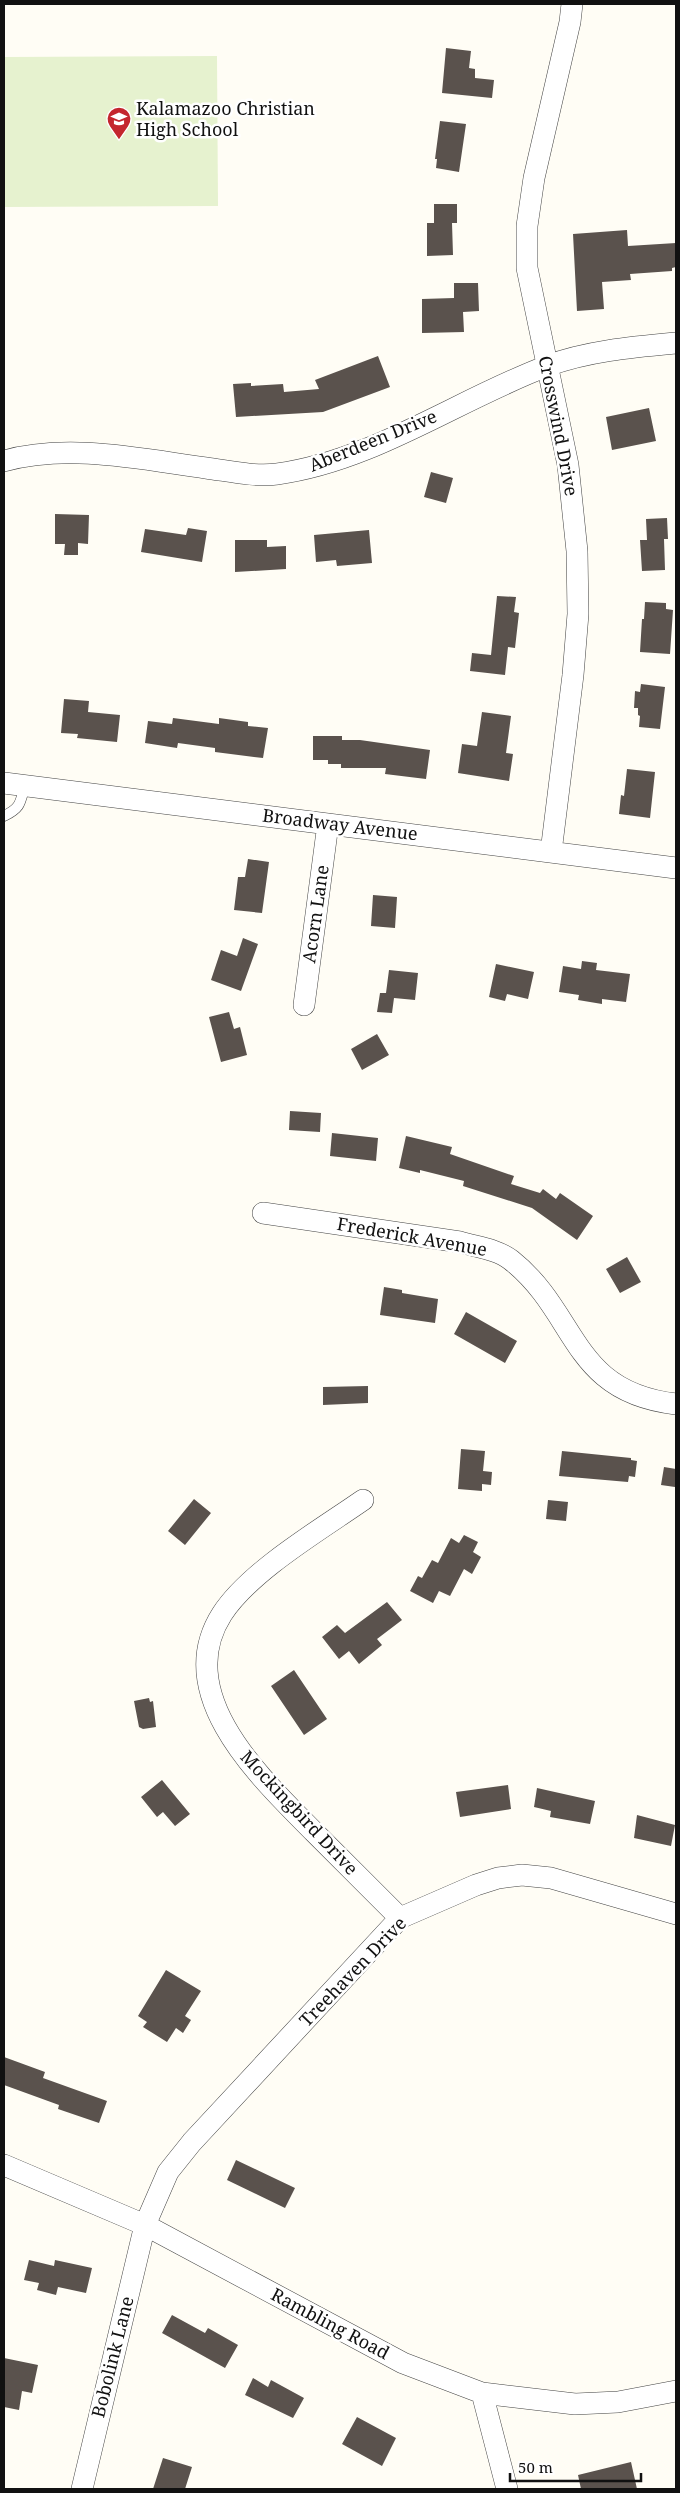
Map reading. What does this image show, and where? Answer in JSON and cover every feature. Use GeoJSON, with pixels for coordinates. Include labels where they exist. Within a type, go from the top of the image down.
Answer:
{"type":"FeatureCollection","features":[{"type":"Feature","properties":{"kind":"street","name":"Crosswind Drive"},"geometry":{"type":"LineString","coordinates":[[551,852],[572,675],[578,605],[577,551],[573,497],[527,268],[527,226],[534,178],[570,22],[572,4]]}},
{"type":"Feature","properties":{"kind":"street","name":"Aberdeen Drive"},"geometry":{"type":"LineString","coordinates":[[4,461],[25,455],[59,453],[98,454],[243,473],[275,474],[300,470],[358,451],[548,366],[609,351],[676,343]]}},
{"type":"Feature","properties":{"kind":"street","name":"Broadway Avenue"},"geometry":{"type":"LineString","coordinates":[[4,783],[676,868]]}},
{"type":"Feature","properties":{"kind":"street","name":"Acorn Lane"},"geometry":{"type":"LineString","coordinates":[[304,1005],[328,824]]}},
{"type":"Feature","properties":{"kind":"street","name":"Frederick Avenue"},"geometry":{"type":"LineString","coordinates":[[262,1213],[460,1242],[510,1258],[538,1286],[582,1353],[602,1376],[618,1388],[642,1397],[676,1404]]}},
{"type":"Feature","properties":{"kind":"street","name":"Mockingbird Drive"},"geometry":{"type":"LineString","coordinates":[[363,1500],[273,1563],[234,1598],[216,1624],[210,1641],[206,1668],[212,1695],[233,1740],[248,1763],[400,1918]]}},
{"type":"Feature","properties":{"kind":"street","name":"Treehaven Drive"},"geometry":{"type":"LineString","coordinates":[[145,2225],[155,2198],[168,2172],[192,2142],[400,1918],[476,1884],[498,1878],[522,1875],[551,1878],[676,1914]]}},
{"type":"Feature","properties":{"kind":"street","name":"Rambling Road"},"geometry":{"type":"LineString","coordinates":[[4,2165],[145,2225],[403,2363],[482,2393],[575,2404],[618,2402],[676,2391]]}},
{"type":"Feature","properties":{"kind":"street","name":"Bobolink Lane"},"geometry":{"type":"LineString","coordinates":[[82,2489],[145,2225]]}},
{"type":"Feature","properties":{"kind":"street"},"geometry":{"type":"LineString","coordinates":[[482,2393],[507,2489]]}},
{"type":"Feature","properties":{"kind":"lane"},"geometry":{"type":"LineString","coordinates":[[4,816],[16,810],[20,804],[25,786]]}},
{"type":"Feature","properties":{"kind":"green space"},"geometry":{"type":"Polygon","coordinates":[[[217,56],[218,206],[4,207],[4,57],[217,56]]]}},
{"type":"Feature","properties":{"kind":"building"},"geometry":{"type":"Polygon","coordinates":[[[446,48],[471,51],[469,68],[475,69],[475,78],[494,80],[492,98],[442,93],[446,48]]]}},
{"type":"Feature","properties":{"kind":"building"},"geometry":{"type":"Polygon","coordinates":[[[440,121],[466,124],[459,172],[436,168],[437,159],[435,159],[440,121]]]}},
{"type":"Feature","properties":{"kind":"building"},"geometry":{"type":"Polygon","coordinates":[[[434,204],[457,204],[457,223],[452,223],[453,255],[427,256],[427,223],[434,223],[434,204]]]}},
{"type":"Feature","properties":{"kind":"building"},"geometry":{"type":"Polygon","coordinates":[[[627,230],[628,246],[676,243],[676,267],[672,268],[672,271],[630,274],[631,280],[602,282],[604,309],[577,311],[573,234],[627,230]]]}},
{"type":"Feature","properties":{"kind":"building"},"geometry":{"type":"Polygon","coordinates":[[[454,283],[478,283],[479,311],[463,312],[464,332],[422,333],[422,299],[454,298],[454,283]]]}},
{"type":"Feature","properties":{"kind":"building"},"geometry":{"type":"Polygon","coordinates":[[[378,356],[390,387],[323,412],[236,417],[233,384],[251,383],[251,386],[283,384],[284,392],[319,389],[315,380],[378,356]]]}},
{"type":"Feature","properties":{"kind":"building"},"geometry":{"type":"Polygon","coordinates":[[[649,408],[656,441],[612,450],[606,417],[649,408]]]}},
{"type":"Feature","properties":{"kind":"building"},"geometry":{"type":"Polygon","coordinates":[[[431,472],[453,478],[446,503],[424,497],[431,472]]]}},
{"type":"Feature","properties":{"kind":"building"},"geometry":{"type":"Polygon","coordinates":[[[55,514],[89,515],[88,544],[78,543],[78,555],[64,555],[65,544],[55,544],[55,514]]]}},
{"type":"Feature","properties":{"kind":"building"},"geometry":{"type":"Polygon","coordinates":[[[667,518],[668,539],[664,539],[665,570],[642,571],[640,540],[647,540],[646,519],[667,518]]]}},
{"type":"Feature","properties":{"kind":"building"},"geometry":{"type":"Polygon","coordinates":[[[188,528],[207,531],[202,562],[141,552],[145,529],[186,535],[188,528]]]}},
{"type":"Feature","properties":{"kind":"building"},"geometry":{"type":"Polygon","coordinates":[[[369,530],[372,563],[337,566],[336,560],[316,562],[314,535],[369,530]]]}},
{"type":"Feature","properties":{"kind":"building"},"geometry":{"type":"Polygon","coordinates":[[[235,540],[267,540],[267,547],[286,546],[286,569],[235,572],[235,540]]]}},
{"type":"Feature","properties":{"kind":"building"},"geometry":{"type":"Polygon","coordinates":[[[497,596],[516,597],[514,612],[519,613],[515,648],[508,647],[505,675],[470,671],[472,653],[491,655],[497,596]]]}},
{"type":"Feature","properties":{"kind":"building"},"geometry":{"type":"Polygon","coordinates":[[[645,602],[666,603],[666,609],[673,610],[670,654],[640,652],[645,602]]]}},
{"type":"Feature","properties":{"kind":"building"},"geometry":{"type":"Polygon","coordinates":[[[641,684],[665,687],[660,729],[639,727],[640,716],[638,715],[638,708],[634,708],[635,691],[640,692],[641,684]]]}},
{"type":"Feature","properties":{"kind":"building"},"geometry":{"type":"Polygon","coordinates":[[[64,699],[89,701],[88,712],[120,715],[117,742],[77,738],[78,734],[61,733],[64,699]]]}},
{"type":"Feature","properties":{"kind":"building"},"geometry":{"type":"Polygon","coordinates":[[[482,712],[511,716],[506,753],[513,754],[509,781],[458,773],[462,744],[477,746],[482,712]]]}},
{"type":"Feature","properties":{"kind":"building"},"geometry":{"type":"Polygon","coordinates":[[[173,718],[219,724],[219,718],[248,722],[248,726],[268,728],[263,758],[215,752],[215,748],[178,743],[177,748],[145,743],[148,721],[172,724],[173,718]]]}},
{"type":"Feature","properties":{"kind":"building"},"geometry":{"type":"Polygon","coordinates":[[[313,736],[342,736],[342,740],[360,740],[430,750],[426,779],[385,774],[386,768],[341,768],[341,764],[328,764],[328,760],[313,760],[313,736]]]}},
{"type":"Feature","properties":{"kind":"building"},"geometry":{"type":"Polygon","coordinates":[[[627,769],[655,772],[650,818],[619,814],[621,795],[624,796],[627,769]]]}},
{"type":"Feature","properties":{"kind":"building"},"geometry":{"type":"Polygon","coordinates":[[[248,859],[269,862],[262,913],[234,910],[238,877],[245,877],[248,859]]]}},
{"type":"Feature","properties":{"kind":"building"},"geometry":{"type":"Polygon","coordinates":[[[373,895],[397,897],[395,928],[371,926],[373,895]]]}},
{"type":"Feature","properties":{"kind":"building"},"geometry":{"type":"Polygon","coordinates":[[[243,938],[258,944],[241,991],[211,980],[221,950],[237,956],[243,938]]]}},
{"type":"Feature","properties":{"kind":"building"},"geometry":{"type":"Polygon","coordinates":[[[582,961],[597,963],[596,970],[630,974],[626,1002],[602,999],[602,1004],[578,1000],[579,995],[559,992],[563,966],[581,969],[582,961]]]}},
{"type":"Feature","properties":{"kind":"building"},"geometry":{"type":"Polygon","coordinates":[[[496,964],[534,972],[528,999],[507,994],[505,1001],[489,997],[496,964]]]}},
{"type":"Feature","properties":{"kind":"building"},"geometry":{"type":"Polygon","coordinates":[[[389,970],[418,973],[415,1000],[394,998],[392,1013],[377,1012],[380,993],[386,993],[389,970]]]}},
{"type":"Feature","properties":{"kind":"building"},"geometry":{"type":"Polygon","coordinates":[[[229,1012],[234,1029],[240,1027],[247,1055],[221,1062],[209,1017],[229,1012]]]}},
{"type":"Feature","properties":{"kind":"building"},"geometry":{"type":"Polygon","coordinates":[[[377,1034],[389,1055],[362,1070],[351,1049],[377,1034]]]}},
{"type":"Feature","properties":{"kind":"building"},"geometry":{"type":"Polygon","coordinates":[[[290,1111],[321,1113],[320,1132],[289,1130],[290,1111]]]}},
{"type":"Feature","properties":{"kind":"building"},"geometry":{"type":"Polygon","coordinates":[[[332,1133],[378,1138],[376,1161],[330,1156],[332,1133]]]}},
{"type":"Feature","properties":{"kind":"building"},"geometry":{"type":"Polygon","coordinates":[[[406,1136],[452,1147],[450,1154],[514,1176],[511,1184],[540,1193],[543,1189],[556,1199],[560,1193],[593,1216],[577,1240],[532,1208],[463,1186],[464,1181],[420,1170],[420,1173],[399,1168],[406,1136]]]}},
{"type":"Feature","properties":{"kind":"building"},"geometry":{"type":"Polygon","coordinates":[[[627,1257],[641,1282],[620,1293],[606,1269],[627,1257]]]}},
{"type":"Feature","properties":{"kind":"building"},"geometry":{"type":"Polygon","coordinates":[[[384,1287],[402,1290],[402,1293],[438,1299],[435,1323],[380,1315],[384,1287]]]}},
{"type":"Feature","properties":{"kind":"building"},"geometry":{"type":"Polygon","coordinates":[[[466,1312],[517,1341],[505,1363],[454,1334],[466,1312]]]}},
{"type":"Feature","properties":{"kind":"building"},"geometry":{"type":"Polygon","coordinates":[[[368,1386],[368,1403],[323,1405],[323,1387],[368,1386]]]}},
{"type":"Feature","properties":{"kind":"building"},"geometry":{"type":"Polygon","coordinates":[[[461,1449],[485,1451],[483,1471],[492,1472],[491,1485],[482,1484],[482,1491],[458,1489],[461,1449]]]}},
{"type":"Feature","properties":{"kind":"building"},"geometry":{"type":"Polygon","coordinates":[[[562,1451],[631,1458],[631,1460],[637,1461],[635,1477],[629,1476],[628,1482],[559,1476],[562,1451]]]}},
{"type":"Feature","properties":{"kind":"building"},"geometry":{"type":"Polygon","coordinates":[[[664,1467],[676,1469],[675,1487],[661,1485],[664,1467]]]}},
{"type":"Feature","properties":{"kind":"building"},"geometry":{"type":"Polygon","coordinates":[[[194,1499],[211,1513],[185,1545],[168,1531],[194,1499]]]}},
{"type":"Feature","properties":{"kind":"building"},"geometry":{"type":"Polygon","coordinates":[[[548,1500],[568,1502],[566,1521],[546,1519],[548,1500]]]}},
{"type":"Feature","properties":{"kind":"building"},"geometry":{"type":"Polygon","coordinates":[[[464,1535],[478,1542],[473,1552],[481,1557],[472,1574],[464,1569],[450,1596],[439,1591],[433,1603],[410,1591],[418,1576],[422,1578],[432,1560],[438,1563],[451,1538],[459,1543],[464,1535]]]}},
{"type":"Feature","properties":{"kind":"building"},"geometry":{"type":"Polygon","coordinates":[[[387,1602],[402,1620],[377,1639],[382,1645],[359,1664],[349,1651],[339,1659],[322,1637],[337,1625],[345,1633],[387,1602]]]}},
{"type":"Feature","properties":{"kind":"building"},"geometry":{"type":"Polygon","coordinates":[[[294,1670],[327,1719],[304,1735],[271,1686],[294,1670]]]}},
{"type":"Feature","properties":{"kind":"building"},"geometry":{"type":"Polygon","coordinates":[[[149,1698],[150,1702],[153,1701],[156,1727],[143,1729],[139,1727],[134,1701],[149,1698]]]}},
{"type":"Feature","properties":{"kind":"building"},"geometry":{"type":"Polygon","coordinates":[[[162,1780],[190,1814],[175,1826],[163,1812],[157,1817],[141,1797],[162,1780]]]}},
{"type":"Feature","properties":{"kind":"building"},"geometry":{"type":"Polygon","coordinates":[[[508,1785],[511,1809],[460,1817],[456,1792],[508,1785]]]}},
{"type":"Feature","properties":{"kind":"building"},"geometry":{"type":"Polygon","coordinates":[[[537,1788],[595,1801],[590,1824],[550,1817],[551,1811],[534,1807],[537,1788]]]}},
{"type":"Feature","properties":{"kind":"building"},"geometry":{"type":"Polygon","coordinates":[[[637,1815],[675,1825],[671,1846],[634,1838],[637,1815]]]}},
{"type":"Feature","properties":{"kind":"building"},"geometry":{"type":"Polygon","coordinates":[[[166,1970],[201,1991],[185,2016],[191,2020],[183,2033],[176,2028],[167,2042],[143,2027],[147,2022],[138,2016],[166,1970]]]}},
{"type":"Feature","properties":{"kind":"building"},"geometry":{"type":"Polygon","coordinates":[[[4,2057],[45,2072],[43,2078],[107,2101],[99,2123],[58,2109],[59,2105],[4,2085],[4,2057]]]}},
{"type":"Feature","properties":{"kind":"building"},"geometry":{"type":"Polygon","coordinates":[[[236,2160],[295,2188],[285,2208],[227,2180],[236,2160]]]}},
{"type":"Feature","properties":{"kind":"building"},"geometry":{"type":"Polygon","coordinates":[[[29,2260],[54,2266],[55,2260],[92,2268],[86,2293],[58,2287],[56,2295],[37,2290],[39,2283],[24,2280],[29,2260]]]}},
{"type":"Feature","properties":{"kind":"building"},"geometry":{"type":"Polygon","coordinates":[[[172,2315],[205,2333],[208,2328],[238,2345],[225,2368],[162,2333],[172,2315]]]}},
{"type":"Feature","properties":{"kind":"building"},"geometry":{"type":"Polygon","coordinates":[[[4,2358],[38,2365],[32,2393],[22,2391],[19,2410],[4,2407],[4,2358]]]}},
{"type":"Feature","properties":{"kind":"building"},"geometry":{"type":"Polygon","coordinates":[[[253,2378],[268,2387],[271,2380],[304,2398],[293,2418],[245,2395],[253,2378]]]}},
{"type":"Feature","properties":{"kind":"building"},"geometry":{"type":"Polygon","coordinates":[[[357,2417],[396,2438],[382,2466],[342,2444],[357,2417]]]}},
{"type":"Feature","properties":{"kind":"building"},"geometry":{"type":"Polygon","coordinates":[[[163,2458],[192,2467],[185,2489],[153,2489],[163,2458]]]}},
{"type":"Feature","properties":{"kind":"building"},"geometry":{"type":"Polygon","coordinates":[[[631,2462],[637,2489],[581,2489],[578,2475],[631,2462]]]}},
{"type":"Feature","properties":{"kind":"place","name":"Kalamazoo Christian High School"},"geometry":{"type":"Point","coordinates":[119,140]}}]}
